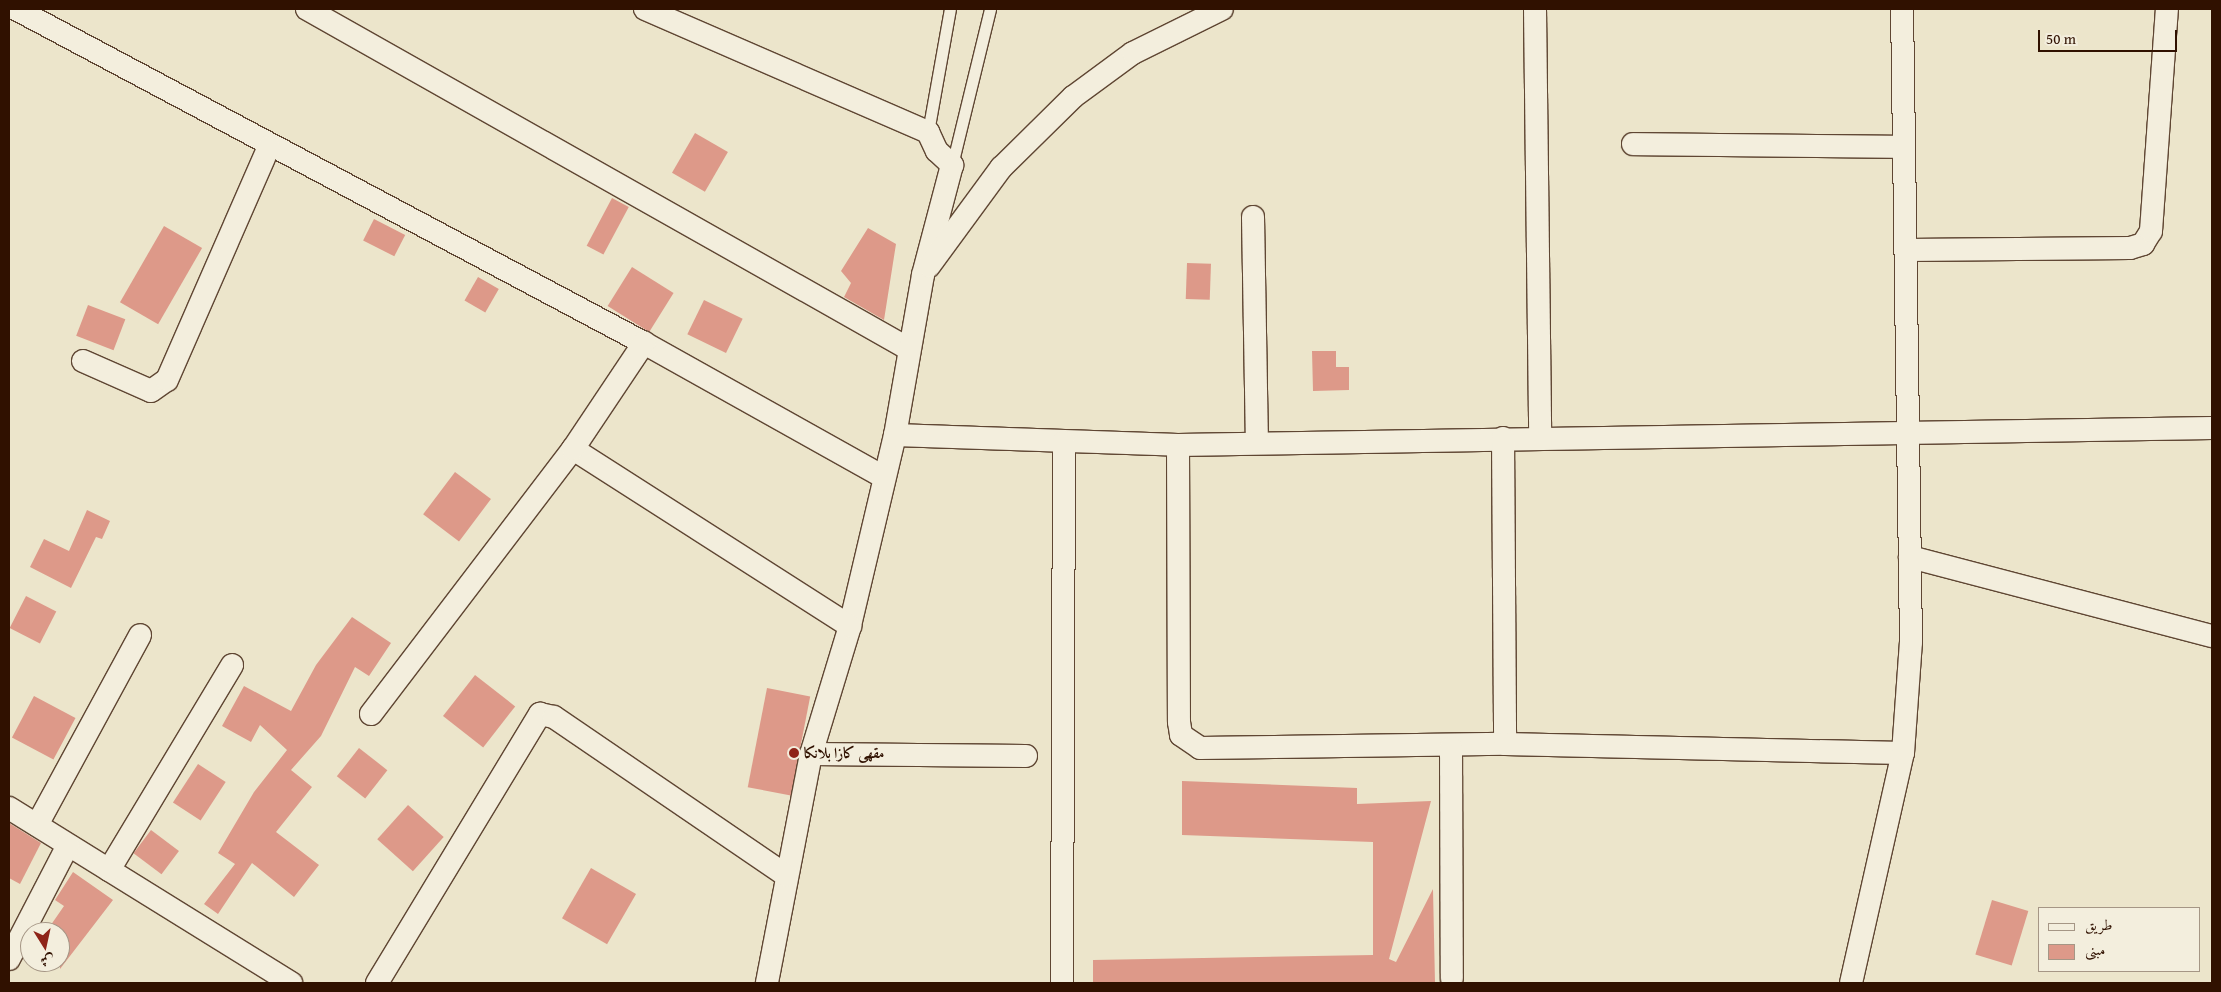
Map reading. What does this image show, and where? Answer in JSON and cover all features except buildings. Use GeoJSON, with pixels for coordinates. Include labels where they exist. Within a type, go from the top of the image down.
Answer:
{"type":"FeatureCollection","features":[{"type":"Feature","properties":{"kind":"street"},"geometry":{"type":"LineString","coordinates":[[16,9],[269,147],[644,343],[884,477]]}},
{"type":"Feature","properties":{"kind":"street"},"geometry":{"type":"LineString","coordinates":[[307,9],[909,349]]}},
{"type":"Feature","properties":{"kind":"street"},"geometry":{"type":"LineString","coordinates":[[645,9],[928,132],[937,151],[952,165],[923,275],[896,435],[884,477],[850,626],[811,754],[786,875],[767,983]]}},
{"type":"Feature","properties":{"kind":"street"},"geometry":{"type":"LineString","coordinates":[[923,275],[1001,168],[1073,97],[1133,52],[1222,9]]}},
{"type":"Feature","properties":{"kind":"street"},"geometry":{"type":"LineString","coordinates":[[1535,9],[1540,437]]}},
{"type":"Feature","properties":{"kind":"street"},"geometry":{"type":"LineString","coordinates":[[1851,983],[1903,753],[1911,642],[1906,434],[1906,250],[1902,9]]}},
{"type":"Feature","properties":{"kind":"street"},"geometry":{"type":"LineString","coordinates":[[1906,250],[2130,248],[2143,244],[2151,231],[2167,9]]}},
{"type":"Feature","properties":{"kind":"street"},"geometry":{"type":"LineString","coordinates":[[1633,144],[1903,147]]}},
{"type":"Feature","properties":{"kind":"street"},"geometry":{"type":"LineString","coordinates":[[83,361],[151,390],[167,380],[269,147]]}},
{"type":"Feature","properties":{"kind":"street"},"geometry":{"type":"LineString","coordinates":[[1254,217],[1257,442]]}},
{"type":"Feature","properties":{"kind":"street"},"geometry":{"type":"LineString","coordinates":[[371,714],[573,449],[644,343]]}},
{"type":"Feature","properties":{"kind":"street"},"geometry":{"type":"LineString","coordinates":[[896,435],[1178,445],[1540,437],[1906,434],[2212,428]]}},
{"type":"Feature","properties":{"kind":"street"},"geometry":{"type":"LineString","coordinates":[[1503,438],[1505,744]]}},
{"type":"Feature","properties":{"kind":"street"},"geometry":{"type":"LineString","coordinates":[[1062,983],[1064,442]]}},
{"type":"Feature","properties":{"kind":"street"},"geometry":{"type":"LineString","coordinates":[[1178,445],[1181,735],[1200,748],[1214,750],[1451,748],[1505,744],[1903,753]]}},
{"type":"Feature","properties":{"kind":"street"},"geometry":{"type":"LineString","coordinates":[[573,449],[850,626]]}},
{"type":"Feature","properties":{"kind":"street"},"geometry":{"type":"LineString","coordinates":[[1910,557],[2212,636]]}},
{"type":"Feature","properties":{"kind":"street"},"geometry":{"type":"LineString","coordinates":[[37,826],[140,634]]}},
{"type":"Feature","properties":{"kind":"street"},"geometry":{"type":"LineString","coordinates":[[109,870],[232,665]]}},
{"type":"Feature","properties":{"kind":"street"},"geometry":{"type":"LineString","coordinates":[[377,983],[540,714],[554,717],[786,875]]}},
{"type":"Feature","properties":{"kind":"street"},"geometry":{"type":"LineString","coordinates":[[1451,748],[1452,978]]}},
{"type":"Feature","properties":{"kind":"street"},"geometry":{"type":"LineString","coordinates":[[811,754],[1026,756]]}},
{"type":"Feature","properties":{"kind":"street"},"geometry":{"type":"LineString","coordinates":[[9,808],[291,983]]}},
{"type":"Feature","properties":{"kind":"street"},"geometry":{"type":"LineString","coordinates":[[9,959],[68,845]]}},
{"type":"Feature","properties":{"kind":"lane"},"geometry":{"type":"LineString","coordinates":[[928,132],[950,9]]}},
{"type":"Feature","properties":{"kind":"lane"},"geometry":{"type":"LineString","coordinates":[[952,165],[990,9]]}},
{"type":"Feature","properties":{"kind":"place","name":"مقهى كازا بلانكا"},"geometry":{"type":"Point","coordinates":[794,753]}}]}
